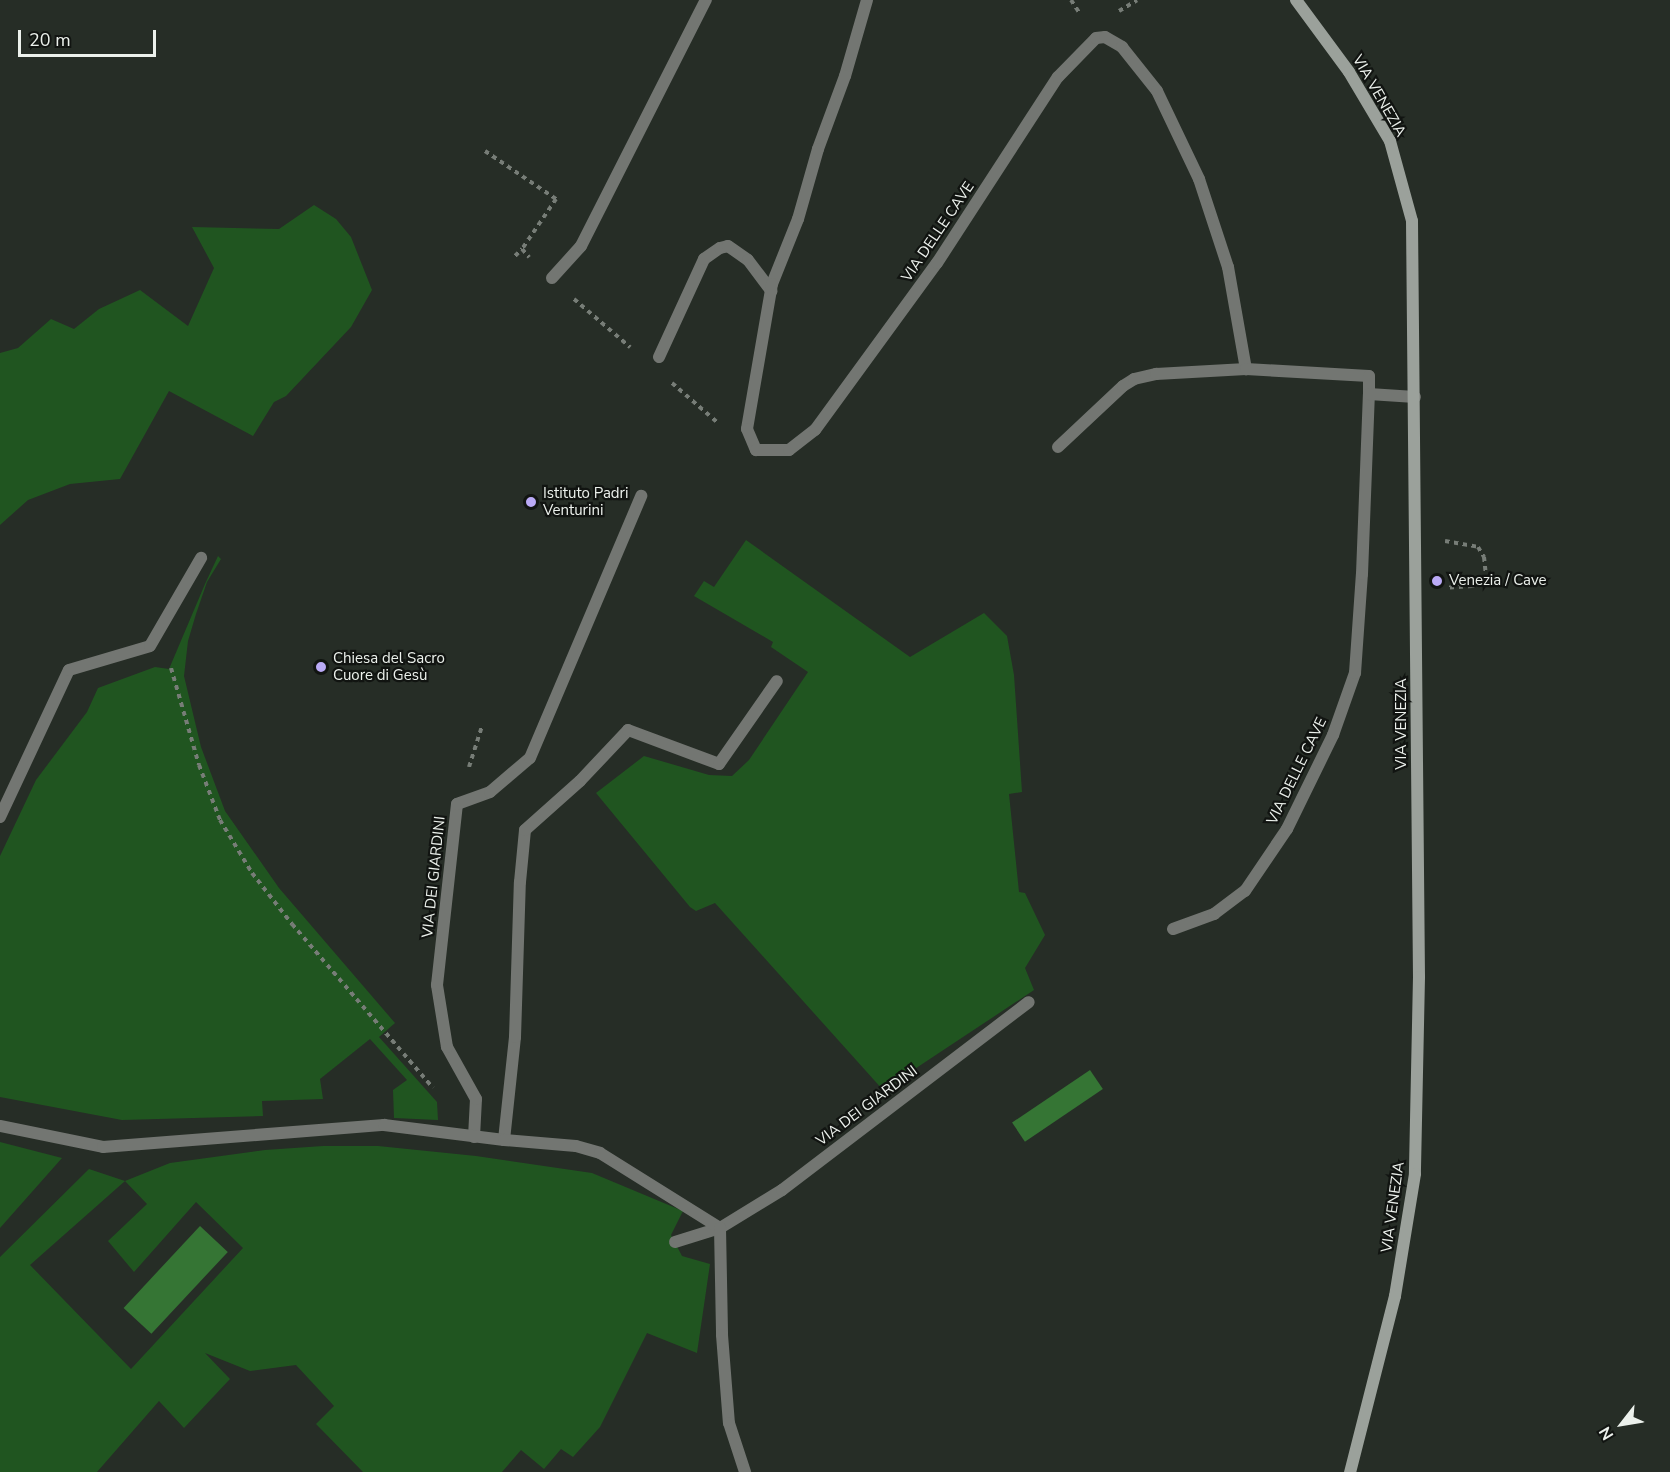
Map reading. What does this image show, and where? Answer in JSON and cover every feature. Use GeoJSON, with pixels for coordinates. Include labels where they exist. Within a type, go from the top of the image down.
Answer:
{"type":"FeatureCollection","features":[{"type":"Feature","properties":{"kind":"main road","name":"VIA VENEZIA"},"geometry":{"type":"LineString","coordinates":[[1296,0],[1349,72],[1390,141],[1412,221],[1419,976],[1415,1174],[1395,1296],[1350,1472]]}},
{"type":"Feature","properties":{"kind":"street"},"geometry":{"type":"LineString","coordinates":[[552,278],[581,246],[706,0]]}},
{"type":"Feature","properties":{"kind":"street","name":"VIA DELLE CAVE"},"geometry":{"type":"LineString","coordinates":[[867,0],[845,76],[818,149],[798,219],[771,291],[747,429],[756,450],[789,450],[815,430],[937,263],[1058,77],[1096,38],[1105,37],[1122,48],[1157,91],[1198,179],[1228,267],[1246,369]]}},
{"type":"Feature","properties":{"kind":"street"},"geometry":{"type":"LineString","coordinates":[[659,357],[704,259],[720,248],[728,246],[748,260],[771,291]]}},
{"type":"Feature","properties":{"kind":"street"},"geometry":{"type":"LineString","coordinates":[[1058,447],[1123,386],[1134,379],[1156,374],[1246,369],[1369,376],[1369,393],[1415,397]]}},
{"type":"Feature","properties":{"kind":"street","name":"VIA DELLE CAVE"},"geometry":{"type":"LineString","coordinates":[[1173,929],[1214,914],[1245,891],[1287,829],[1334,735],[1355,673],[1362,574],[1369,393]]}},
{"type":"Feature","properties":{"kind":"street","name":"VIA DEI GIARDINI"},"geometry":{"type":"LineString","coordinates":[[474,1137],[476,1099],[447,1047],[437,986],[457,804],[490,792],[530,759],[641,496]]}},
{"type":"Feature","properties":{"kind":"street"},"geometry":{"type":"LineString","coordinates":[[0,817],[69,670],[150,646],[201,558]]}},
{"type":"Feature","properties":{"kind":"street"},"geometry":{"type":"LineString","coordinates":[[504,1140],[515,1037],[520,882],[525,830],[580,781],[628,730],[719,764],[777,681]]}},
{"type":"Feature","properties":{"kind":"street","name":"VIA DEI GIARDINI"},"geometry":{"type":"LineString","coordinates":[[675,1242],[720,1228],[782,1190],[1029,1002]]}},
{"type":"Feature","properties":{"kind":"street"},"geometry":{"type":"LineString","coordinates":[[0,1126],[103,1147],[384,1125],[474,1137],[576,1146],[600,1153],[720,1228],[722,1335],[729,1423],[745,1472]]}},
{"type":"Feature","properties":{"kind":"path"},"geometry":{"type":"LineString","coordinates":[[1113,15],[1137,0]]}},
{"type":"Feature","properties":{"kind":"path"},"geometry":{"type":"LineString","coordinates":[[485,151],[556,199],[515,256]]}},
{"type":"Feature","properties":{"kind":"path"},"geometry":{"type":"LineString","coordinates":[[522,249],[634,351]]}},
{"type":"Feature","properties":{"kind":"path"},"geometry":{"type":"LineString","coordinates":[[669,381],[722,426]]}},
{"type":"Feature","properties":{"kind":"path"},"geometry":{"type":"LineString","coordinates":[[1443,541],[1454,541],[1478,547],[1484,557],[1485,570],[1483,582],[1472,586],[1445,588]]}},
{"type":"Feature","properties":{"kind":"path"},"geometry":{"type":"LineString","coordinates":[[150,646],[170,664],[199,765],[220,820],[252,873],[292,924],[439,1096]]}},
{"type":"Feature","properties":{"kind":"shaded area"},"geometry":{"type":"Polygon","coordinates":[[[314,205],[336,219],[351,237],[372,290],[351,327],[286,396],[274,402],[253,436],[169,391],[120,479],[70,484],[28,500],[0,525],[0,353],[18,348],[51,319],[74,329],[99,309],[140,290],[188,326],[214,268],[192,227],[279,229],[314,205]]]}},
{"type":"Feature","properties":{"kind":"shaded area"},"geometry":{"type":"Polygon","coordinates":[[[746,540],[910,657],[984,613],[1007,636],[1014,675],[1022,792],[1009,794],[1019,892],[1025,893],[1045,935],[1025,968],[1034,990],[883,1090],[715,903],[696,911],[690,907],[596,793],[644,756],[709,775],[732,776],[749,760],[808,672],[771,647],[773,642],[694,596],[704,581],[714,587],[746,540]]]}},
{"type":"Feature","properties":{"kind":"shaded area"},"geometry":{"type":"Polygon","coordinates":[[[218,556],[221,559],[207,582],[188,641],[184,676],[201,747],[225,811],[279,888],[395,1023],[379,1037],[437,1102],[438,1120],[394,1118],[393,1090],[407,1080],[370,1039],[320,1079],[323,1099],[262,1101],[263,1116],[122,1120],[0,1097],[0,856],[36,780],[87,712],[98,688],[155,667],[169,669],[218,556]]]}},
{"type":"Feature","properties":{"kind":"shaded area"},"geometry":{"type":"Polygon","coordinates":[[[1090,1070],[1103,1089],[1025,1142],[1012,1123],[1090,1070]]]}},
{"type":"Feature","properties":{"kind":"shaded area"},"geometry":{"type":"Polygon","coordinates":[[[0,1142],[62,1158],[0,1228],[0,1142]]]}},
{"type":"Feature","properties":{"kind":"shaded area"},"geometry":{"type":"Polygon","coordinates":[[[323,1146],[378,1146],[476,1156],[592,1173],[683,1211],[671,1235],[682,1256],[710,1264],[697,1353],[647,1333],[600,1427],[573,1457],[561,1449],[544,1469],[521,1450],[502,1472],[363,1472],[316,1424],[334,1406],[296,1365],[250,1371],[205,1353],[230,1379],[184,1428],[159,1401],[97,1472],[0,1472],[0,1257],[89,1169],[125,1181],[170,1163],[265,1150],[323,1146]],[[125,1181],[30,1265],[131,1369],[243,1248],[196,1202],[134,1272],[108,1241],[147,1204],[125,1181]]]}},
{"type":"Feature","properties":{"kind":"shaded area"},"geometry":{"type":"Polygon","coordinates":[[[200,1226],[228,1252],[151,1334],[124,1308],[200,1226]]]}},
{"type":"Feature","properties":{"kind":"place","name":"Istituto Padri Venturini"},"geometry":{"type":"Point","coordinates":[531,502]}},
{"type":"Feature","properties":{"kind":"place","name":"Venezia / Cave"},"geometry":{"type":"Point","coordinates":[1437,581]}},
{"type":"Feature","properties":{"kind":"place","name":"Chiesa del Sacro Cuore di Gesù"},"geometry":{"type":"Point","coordinates":[321,667]}}]}
